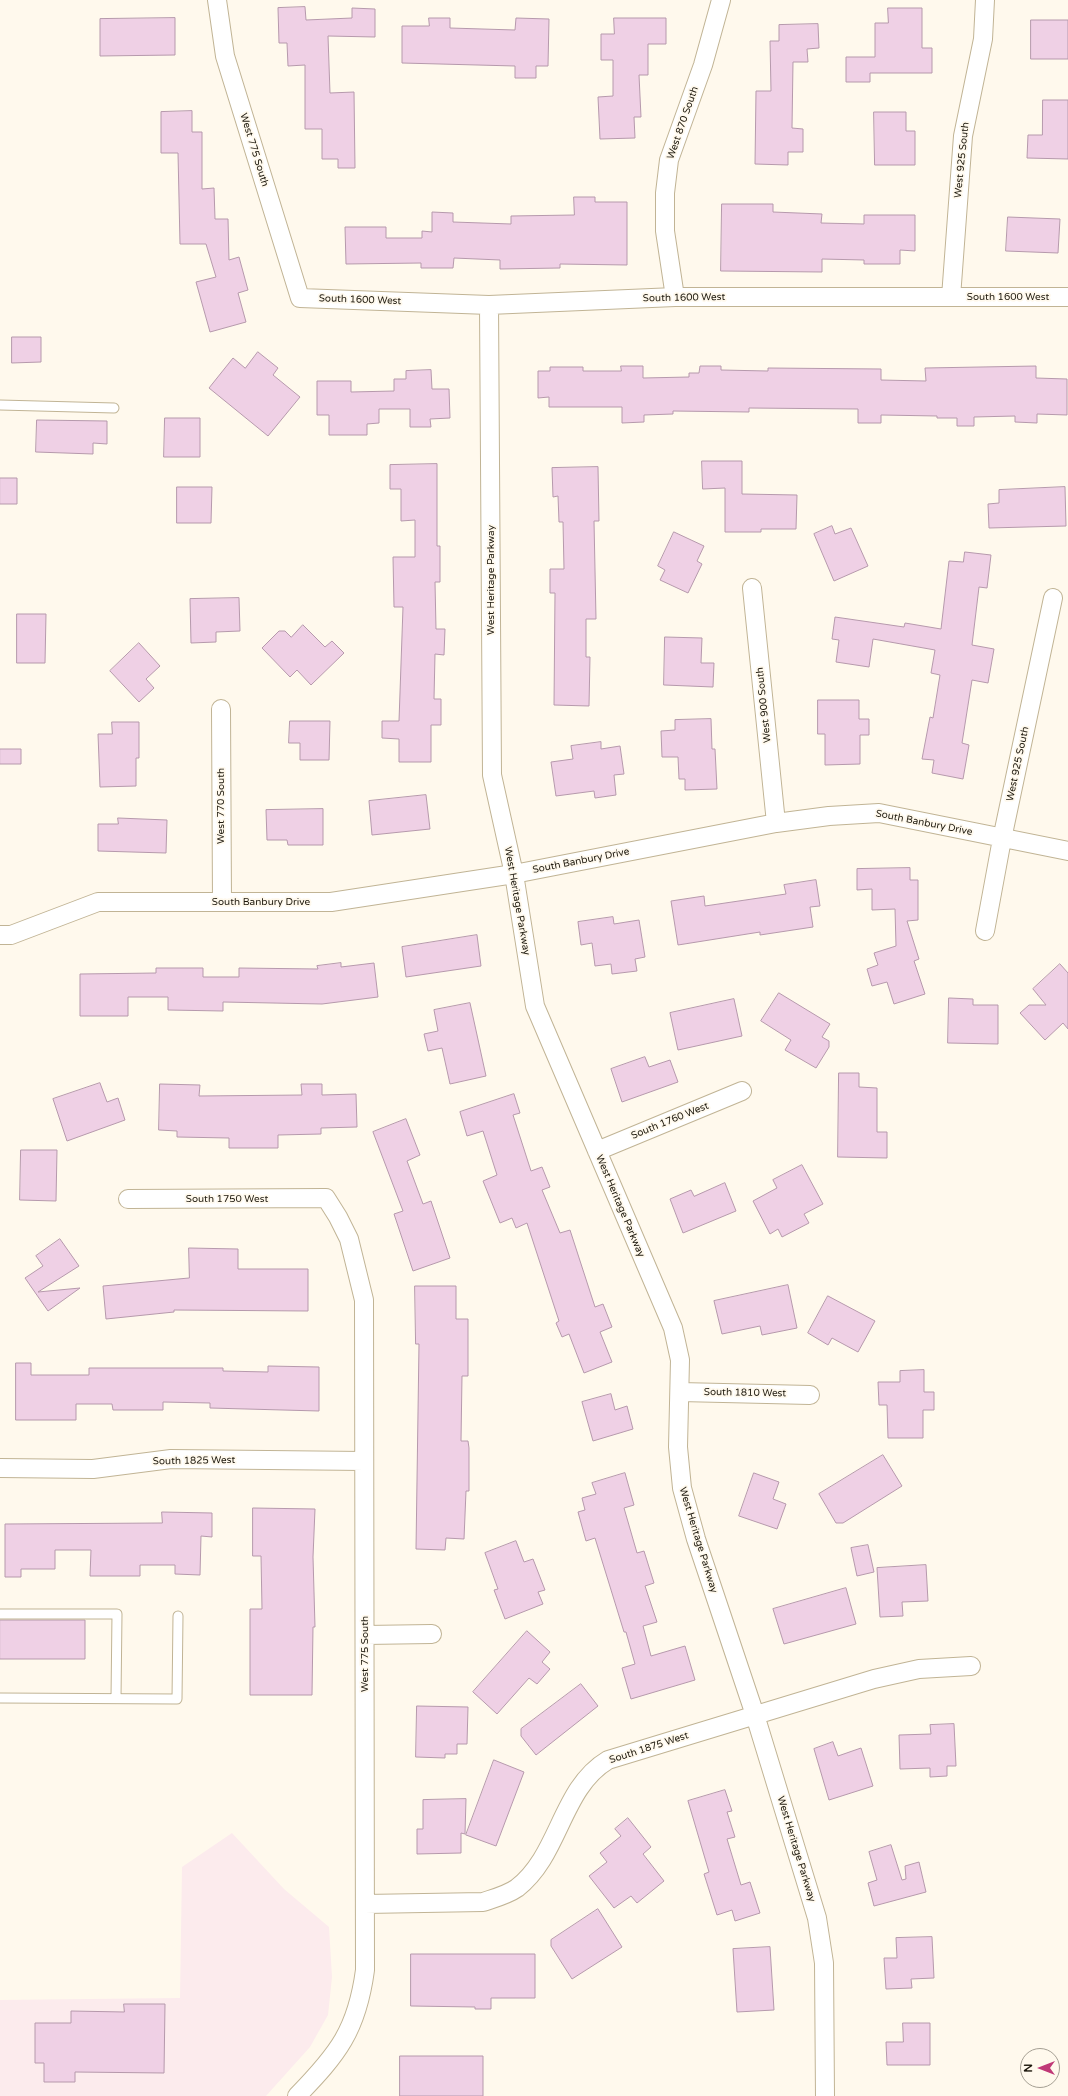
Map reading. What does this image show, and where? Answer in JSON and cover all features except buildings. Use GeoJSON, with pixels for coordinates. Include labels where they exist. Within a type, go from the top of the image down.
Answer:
{"type":"FeatureCollection","features":[{"type":"Feature","properties":{"kind":"street","name":"West 775 South"},"geometry":{"type":"LineString","coordinates":[[217,0],[226,56],[300,298]]}},
{"type":"Feature","properties":{"kind":"street","name":"West 870 South"},"geometry":{"type":"LineString","coordinates":[[675,297],[665,231],[665,193],[669,160],[703,66],[722,0]]}},
{"type":"Feature","properties":{"kind":"street","name":"West 925 South"},"geometry":{"type":"LineString","coordinates":[[951,297],[962,136],[983,39],[985,0]]}},
{"type":"Feature","properties":{"kind":"street","name":"South 1600 West"},"geometry":{"type":"LineString","coordinates":[[300,298],[489,305],[675,297],[1068,297]]}},
{"type":"Feature","properties":{"kind":"street","name":"West Heritage Parkway"},"geometry":{"type":"LineString","coordinates":[[489,305],[492,775],[514,874],[535,1006],[673,1328],[680,1360],[678,1447],[682,1488],[696,1539],[755,1715],[817,1918],[824,1963],[825,2096]]}},
{"type":"Feature","properties":{"kind":"street","name":"West 900 South"},"geometry":{"type":"LineString","coordinates":[[752,588],[776,823]]}},
{"type":"Feature","properties":{"kind":"street","name":"West 925 South"},"geometry":{"type":"LineString","coordinates":[[985,931],[1002,839],[1053,598]]}},
{"type":"Feature","properties":{"kind":"street","name":"West 770 South"},"geometry":{"type":"LineString","coordinates":[[221,709],[222,902]]}},
{"type":"Feature","properties":{"kind":"street","name":"South Banbury Drive"},"geometry":{"type":"LineString","coordinates":[[0,935],[11,935],[98,902],[331,902],[514,874],[776,823],[879,813],[1002,839],[1068,851]]}},
{"type":"Feature","properties":{"kind":"street","name":"South 1760 West"},"geometry":{"type":"LineString","coordinates":[[596,1151],[742,1091]]}},
{"type":"Feature","properties":{"kind":"street","name":"West 775 South"},"geometry":{"type":"LineString","coordinates":[[297,2096],[325,2068],[335,2054],[355,2016],[362,1993],[365,1970],[364,1300],[349,1239],[326,1198]]}},
{"type":"Feature","properties":{"kind":"street","name":"South 1750 West"},"geometry":{"type":"LineString","coordinates":[[128,1199],[326,1198]]}},
{"type":"Feature","properties":{"kind":"street","name":"South 1810 West"},"geometry":{"type":"LineString","coordinates":[[680,1392],[810,1395]]}},
{"type":"Feature","properties":{"kind":"street","name":"South 1825 West"},"geometry":{"type":"LineString","coordinates":[[0,1468],[93,1469],[171,1459],[364,1461]]}},
{"type":"Feature","properties":{"kind":"street"},"geometry":{"type":"LineString","coordinates":[[365,1635],[432,1634]]}},
{"type":"Feature","properties":{"kind":"street","name":"South 1875 West"},"geometry":{"type":"LineString","coordinates":[[365,1904],[483,1902],[516,1889],[529,1878],[585,1779],[596,1767],[608,1760],[874,1679],[919,1669],[971,1666]]}},
{"type":"Feature","properties":{"kind":"lane"},"geometry":{"type":"LineString","coordinates":[[0,405],[114,408]]}},
{"type":"Feature","properties":{"kind":"lane"},"geometry":{"type":"LineString","coordinates":[[0,1614],[117,1614],[116,1698]]}},
{"type":"Feature","properties":{"kind":"lane"},"geometry":{"type":"LineString","coordinates":[[0,1698],[177,1698],[178,1616]]}},
{"type":"Feature","properties":{"kind":"shaded area"},"geometry":{"type":"Polygon","coordinates":[[[232,1833],[284,1889],[329,1927],[332,1977],[328,2015],[310,2047],[266,2096],[0,2096],[0,2000],[180,1998],[182,1867],[232,1833]]]}}]}
